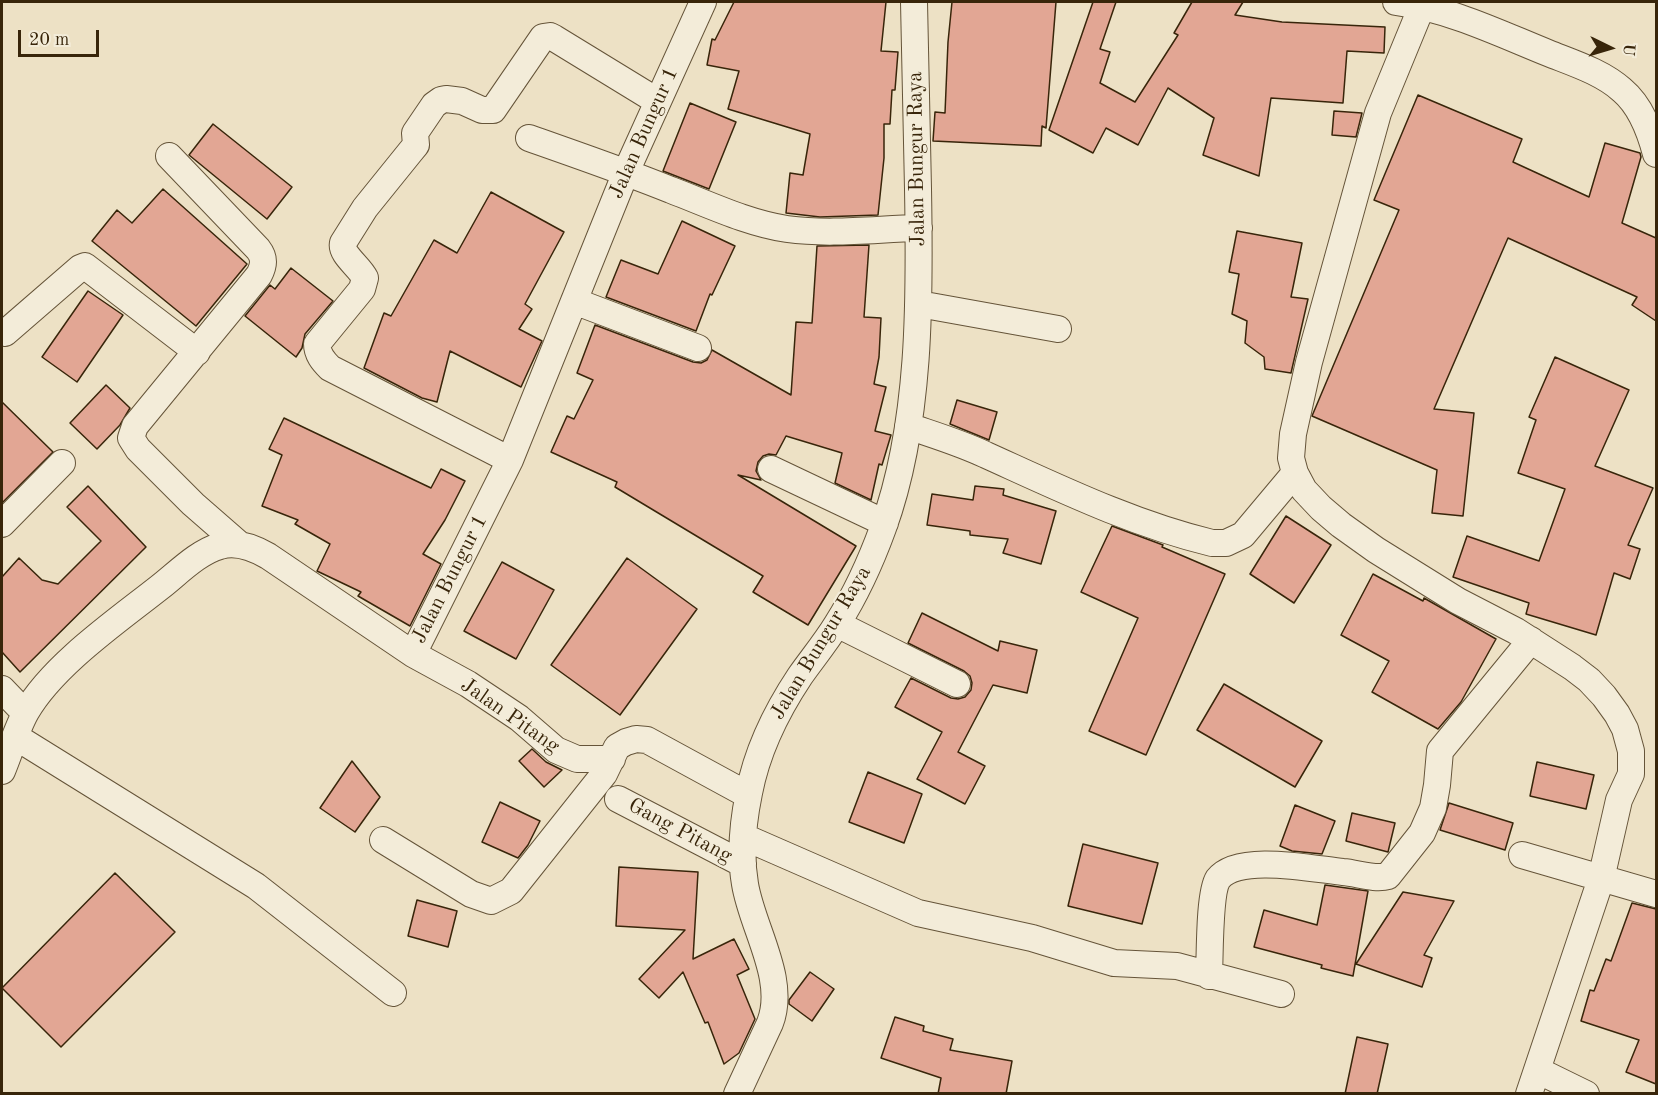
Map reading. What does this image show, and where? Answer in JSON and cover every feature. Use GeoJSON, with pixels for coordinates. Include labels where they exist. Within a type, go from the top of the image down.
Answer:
{"type":"FeatureCollection","features":[{"type":"Feature","properties":{"kind":"street","name":"Jalan Bungur 1"},"geometry":{"type":"LineString","coordinates":[[240,545],[253,548],[268,556],[413,654],[510,460],[626,172],[703,2]]}},
{"type":"Feature","properties":{"kind":"street","name":"Jalan Bungur Raya"},"geometry":{"type":"LineString","coordinates":[[737,1094],[770,1023],[776,996],[745,885],[743,864],[748,795],[767,734],[798,680],[837,624],[865,571],[885,523],[908,426],[914,386],[918,304],[919,228],[914,2]]}},
{"type":"Feature","properties":{"kind":"street"},"geometry":{"type":"LineString","coordinates":[[1396,2],[1422,6],[1472,21],[1589,70],[1610,82],[1621,89],[1637,107],[1651,134],[1656,154]]}},
{"type":"Feature","properties":{"kind":"street"},"geometry":{"type":"LineString","coordinates":[[1422,6],[1378,113],[1309,362],[1293,434],[1291,458],[1295,473],[1304,490],[1321,508],[1376,550],[1458,601],[1531,640],[1572,667],[1589,680],[1617,714],[1625,729],[1631,751],[1631,774],[1619,800],[1601,879],[1533,1082],[1586,1094]]}},
{"type":"Feature","properties":{"kind":"street"},"geometry":{"type":"LineString","coordinates":[[510,460],[330,368],[323,361],[316,344],[362,289],[365,278],[344,252],[343,243],[365,208],[416,145],[415,133],[434,105],[446,99],[462,101],[482,110],[493,110],[543,37],[554,38],[657,101]]}},
{"type":"Feature","properties":{"kind":"street"},"geometry":{"type":"LineString","coordinates":[[530,138],[626,172],[741,217],[787,229],[829,231],[919,228]]}},
{"type":"Feature","properties":{"kind":"street"},"geometry":{"type":"LineString","coordinates":[[169,156],[258,249],[263,258],[262,269],[135,426],[131,438],[138,449],[193,504],[240,545]]}},
{"type":"Feature","properties":{"kind":"street"},"geometry":{"type":"LineString","coordinates":[[5,333],[85,266],[197,352]]}},
{"type":"Feature","properties":{"kind":"street"},"geometry":{"type":"LineString","coordinates":[[918,304],[1058,329]]}},
{"type":"Feature","properties":{"kind":"street"},"geometry":{"type":"LineString","coordinates":[[572,307],[695,353]]}},
{"type":"Feature","properties":{"kind":"street"},"geometry":{"type":"LineString","coordinates":[[908,426],[983,453],[1118,512],[1212,543],[1226,543],[1243,535],[1295,473]]}},
{"type":"Feature","properties":{"kind":"street"},"geometry":{"type":"LineString","coordinates":[[2,524],[62,463]]}},
{"type":"Feature","properties":{"kind":"street"},"geometry":{"type":"LineString","coordinates":[[771,469],[885,523]]}},
{"type":"Feature","properties":{"kind":"street"},"geometry":{"type":"LineString","coordinates":[[2,771],[25,713],[51,680],[72,659],[185,568],[218,546],[240,545]]}},
{"type":"Feature","properties":{"kind":"street"},"geometry":{"type":"LineString","coordinates":[[837,624],[957,684]]}},
{"type":"Feature","properties":{"kind":"street"},"geometry":{"type":"LineString","coordinates":[[1209,975],[1215,886],[1229,870],[1257,864],[1357,873],[1382,878],[1388,876],[1422,833],[1437,785],[1440,751],[1531,640]]}},
{"type":"Feature","properties":{"kind":"street","name":"Jalan Pitang"},"geometry":{"type":"LineString","coordinates":[[413,654],[468,684],[519,717],[567,757],[586,760],[612,759]]}},
{"type":"Feature","properties":{"kind":"street"},"geometry":{"type":"LineString","coordinates":[[2,688],[25,713]]}},
{"type":"Feature","properties":{"kind":"street"},"geometry":{"type":"LineString","coordinates":[[16,737],[256,886],[393,993]]}},
{"type":"Feature","properties":{"kind":"street"},"geometry":{"type":"LineString","coordinates":[[382,840],[471,894],[491,901],[511,891],[604,774],[617,747],[626,742],[647,740],[748,795]]}},
{"type":"Feature","properties":{"kind":"street","name":"Gang Pitang"},"geometry":{"type":"LineString","coordinates":[[618,799],[743,864]]}},
{"type":"Feature","properties":{"kind":"street"},"geometry":{"type":"LineString","coordinates":[[744,837],[918,913],[1032,938],[1113,963],[1177,966],[1281,994]]}},
{"type":"Feature","properties":{"kind":"street"},"geometry":{"type":"LineString","coordinates":[[1522,855],[1656,894]]}},
{"type":"Feature","properties":{"kind":"building"},"geometry":{"type":"Polygon","coordinates":[[[734,2],[886,2],[881,51],[898,52],[890,124],[884,124],[884,158],[878,215],[820,217],[786,213],[790,173],[803,175],[810,134],[728,109],[739,71],[707,65],[712,39],[715,40],[734,2]]]}},
{"type":"Feature","properties":{"kind":"building"},"geometry":{"type":"Polygon","coordinates":[[[952,2],[1056,2],[1046,128],[1042,126],[1041,146],[933,141],[935,112],[945,113],[952,2]]]}},
{"type":"Feature","properties":{"kind":"building"},"geometry":{"type":"Polygon","coordinates":[[[1093,2],[1116,2],[1100,49],[1110,52],[1100,83],[1135,102],[1178,35],[1174,33],[1192,2],[1243,2],[1235,15],[1282,22],[1385,27],[1384,53],[1347,51],[1343,103],[1271,98],[1259,176],[1203,155],[1214,118],[1168,88],[1138,145],[1106,128],[1093,153],[1049,130],[1093,2]]]}},
{"type":"Feature","properties":{"kind":"building"},"geometry":{"type":"Polygon","coordinates":[[[1418,95],[1522,139],[1513,162],[1589,197],[1605,143],[1640,153],[1641,157],[1622,223],[1656,238],[1656,321],[1632,305],[1637,297],[1508,238],[1434,409],[1474,413],[1463,516],[1432,513],[1437,470],[1312,416],[1399,210],[1374,200],[1418,95]]]}},
{"type":"Feature","properties":{"kind":"building"},"geometry":{"type":"Polygon","coordinates":[[[690,103],[736,122],[709,189],[663,171],[690,103]]]}},
{"type":"Feature","properties":{"kind":"building"},"geometry":{"type":"Polygon","coordinates":[[[1334,111],[1362,113],[1356,137],[1332,135],[1334,111]]]}},
{"type":"Feature","properties":{"kind":"building"},"geometry":{"type":"Polygon","coordinates":[[[213,124],[292,187],[267,219],[189,155],[213,124]]]}},
{"type":"Feature","properties":{"kind":"building"},"geometry":{"type":"Polygon","coordinates":[[[163,189],[247,264],[196,326],[92,241],[117,210],[132,223],[163,189]]]}},
{"type":"Feature","properties":{"kind":"building"},"geometry":{"type":"Polygon","coordinates":[[[491,192],[564,232],[525,304],[532,309],[519,329],[542,341],[521,387],[450,351],[437,402],[422,398],[364,368],[384,313],[391,316],[434,240],[457,253],[491,192]]]}},
{"type":"Feature","properties":{"kind":"building"},"geometry":{"type":"Polygon","coordinates":[[[682,221],[735,246],[712,295],[710,294],[696,331],[606,297],[621,260],[658,274],[682,221]]]}},
{"type":"Feature","properties":{"kind":"building"},"geometry":{"type":"Polygon","coordinates":[[[1237,231],[1302,243],[1291,297],[1308,299],[1291,373],[1265,369],[1264,357],[1245,343],[1247,321],[1232,314],[1239,274],[1229,272],[1237,231]]]}},
{"type":"Feature","properties":{"kind":"building"},"geometry":{"type":"Polygon","coordinates":[[[869,245],[864,317],[881,318],[879,357],[874,384],[886,387],[875,431],[891,435],[882,465],[879,464],[871,500],[835,483],[842,453],[786,436],[776,455],[763,456],[758,462],[756,471],[761,480],[738,475],[856,546],[808,625],[753,592],[763,576],[615,487],[617,482],[551,452],[567,416],[574,419],[593,380],[577,373],[595,325],[693,362],[701,363],[707,360],[712,350],[791,395],[796,322],[812,323],[817,246],[869,245]]]}},
{"type":"Feature","properties":{"kind":"building"},"geometry":{"type":"Polygon","coordinates":[[[291,268],[333,301],[305,334],[302,348],[296,357],[245,316],[270,285],[275,289],[291,268]]]}},
{"type":"Feature","properties":{"kind":"building"},"geometry":{"type":"Polygon","coordinates":[[[88,291],[123,315],[77,382],[42,357],[88,291]]]}},
{"type":"Feature","properties":{"kind":"building"},"geometry":{"type":"Polygon","coordinates":[[[1555,357],[1629,390],[1595,466],[1653,488],[1628,545],[1640,549],[1630,579],[1614,573],[1596,635],[1526,614],[1529,603],[1453,577],[1467,536],[1539,561],[1565,489],[1518,473],[1536,420],[1529,417],[1555,357]]]}},
{"type":"Feature","properties":{"kind":"building"},"geometry":{"type":"Polygon","coordinates":[[[106,385],[130,408],[120,425],[97,449],[70,423],[106,385]]]}},
{"type":"Feature","properties":{"kind":"building"},"geometry":{"type":"Polygon","coordinates":[[[957,400],[997,412],[989,440],[950,424],[957,400]]]}},
{"type":"Feature","properties":{"kind":"building"},"geometry":{"type":"Polygon","coordinates":[[[2,402],[53,452],[2,503],[2,402]]]}},
{"type":"Feature","properties":{"kind":"building"},"geometry":{"type":"Polygon","coordinates":[[[284,418],[431,488],[441,469],[465,481],[445,520],[423,554],[441,564],[410,626],[358,596],[361,592],[317,571],[330,544],[295,524],[298,520],[262,506],[282,455],[269,449],[284,418]]]}},
{"type":"Feature","properties":{"kind":"building"},"geometry":{"type":"Polygon","coordinates":[[[88,486],[146,547],[20,672],[2,652],[2,577],[19,558],[42,580],[58,584],[101,541],[67,507],[88,486]]]}},
{"type":"Feature","properties":{"kind":"building"},"geometry":{"type":"Polygon","coordinates":[[[975,486],[1004,489],[1003,495],[1056,511],[1041,564],[1003,553],[1008,539],[970,535],[970,531],[927,525],[932,494],[973,500],[975,486]]]}},
{"type":"Feature","properties":{"kind":"building"},"geometry":{"type":"Polygon","coordinates":[[[1286,516],[1331,545],[1294,603],[1250,574],[1286,516]]]}},
{"type":"Feature","properties":{"kind":"building"},"geometry":{"type":"Polygon","coordinates":[[[1112,526],[1163,545],[1162,547],[1225,574],[1146,755],[1089,731],[1138,618],[1081,592],[1112,526]]]}},
{"type":"Feature","properties":{"kind":"building"},"geometry":{"type":"Polygon","coordinates":[[[627,558],[697,609],[620,715],[551,665],[627,558]]]}},
{"type":"Feature","properties":{"kind":"building"},"geometry":{"type":"Polygon","coordinates":[[[502,562],[554,590],[516,659],[464,631],[502,562]]]}},
{"type":"Feature","properties":{"kind":"building"},"geometry":{"type":"Polygon","coordinates":[[[1373,574],[1423,601],[1424,598],[1496,639],[1461,702],[1438,729],[1372,692],[1389,661],[1341,635],[1373,574]]]}},
{"type":"Feature","properties":{"kind":"building"},"geometry":{"type":"Polygon","coordinates":[[[922,613],[998,651],[1000,641],[1037,650],[1027,693],[993,685],[958,752],[985,766],[965,804],[917,779],[942,732],[895,707],[911,678],[951,698],[965,697],[971,690],[970,676],[964,671],[908,643],[922,613]]]}},
{"type":"Feature","properties":{"kind":"building"},"geometry":{"type":"Polygon","coordinates":[[[1224,684],[1322,741],[1295,787],[1197,730],[1224,684]]]}},
{"type":"Feature","properties":{"kind":"building"},"geometry":{"type":"Polygon","coordinates":[[[532,749],[546,762],[562,770],[544,787],[519,761],[532,749]]]}},
{"type":"Feature","properties":{"kind":"building"},"geometry":{"type":"Polygon","coordinates":[[[352,761],[380,797],[355,832],[320,808],[352,761]]]}},
{"type":"Feature","properties":{"kind":"building"},"geometry":{"type":"Polygon","coordinates":[[[1537,762],[1594,775],[1586,809],[1530,796],[1537,762]]]}},
{"type":"Feature","properties":{"kind":"building"},"geometry":{"type":"Polygon","coordinates":[[[868,772],[922,794],[904,843],[849,822],[868,772]]]}},
{"type":"Feature","properties":{"kind":"building"},"geometry":{"type":"Polygon","coordinates":[[[500,802],[540,821],[528,845],[518,858],[482,842],[500,802]]]}},
{"type":"Feature","properties":{"kind":"building"},"geometry":{"type":"Polygon","coordinates":[[[1449,803],[1513,823],[1505,850],[1440,830],[1449,803]]]}},
{"type":"Feature","properties":{"kind":"building"},"geometry":{"type":"Polygon","coordinates":[[[1295,805],[1335,821],[1322,854],[1292,851],[1280,846],[1295,805]]]}},
{"type":"Feature","properties":{"kind":"building"},"geometry":{"type":"Polygon","coordinates":[[[1352,813],[1395,823],[1388,852],[1346,841],[1352,813]]]}},
{"type":"Feature","properties":{"kind":"building"},"geometry":{"type":"Polygon","coordinates":[[[1083,844],[1158,863],[1142,924],[1068,906],[1083,844]]]}},
{"type":"Feature","properties":{"kind":"building"},"geometry":{"type":"Polygon","coordinates":[[[619,867],[698,872],[693,959],[734,939],[749,969],[737,975],[755,1019],[739,1053],[724,1064],[708,1022],[705,1023],[683,972],[659,998],[639,979],[685,930],[616,926],[619,867]]]}},
{"type":"Feature","properties":{"kind":"building"},"geometry":{"type":"Polygon","coordinates":[[[115,873],[175,932],[61,1047],[2,988],[115,873]]]}},
{"type":"Feature","properties":{"kind":"building"},"geometry":{"type":"Polygon","coordinates":[[[1325,885],[1368,891],[1353,976],[1321,968],[1322,965],[1254,947],[1264,910],[1317,925],[1325,885]]]}},
{"type":"Feature","properties":{"kind":"building"},"geometry":{"type":"Polygon","coordinates":[[[1403,892],[1454,901],[1424,955],[1432,958],[1422,987],[1356,964],[1403,892]]]}},
{"type":"Feature","properties":{"kind":"building"},"geometry":{"type":"Polygon","coordinates":[[[417,900],[457,911],[448,947],[408,936],[417,900]]]}},
{"type":"Feature","properties":{"kind":"building"},"geometry":{"type":"Polygon","coordinates":[[[1632,903],[1656,909],[1656,1084],[1626,1072],[1639,1040],[1581,1021],[1590,990],[1594,991],[1606,959],[1611,961],[1632,903]]]}},
{"type":"Feature","properties":{"kind":"building"},"geometry":{"type":"Polygon","coordinates":[[[810,972],[834,989],[812,1021],[789,1004],[789,1000],[810,972]]]}},
{"type":"Feature","properties":{"kind":"building"},"geometry":{"type":"Polygon","coordinates":[[[895,1017],[924,1026],[923,1031],[953,1039],[950,1050],[1012,1061],[1006,1094],[938,1094],[941,1078],[881,1058],[895,1017]]]}},
{"type":"Feature","properties":{"kind":"building"},"geometry":{"type":"Polygon","coordinates":[[[1357,1037],[1388,1044],[1377,1094],[1345,1094],[1357,1037]]]}}]}
